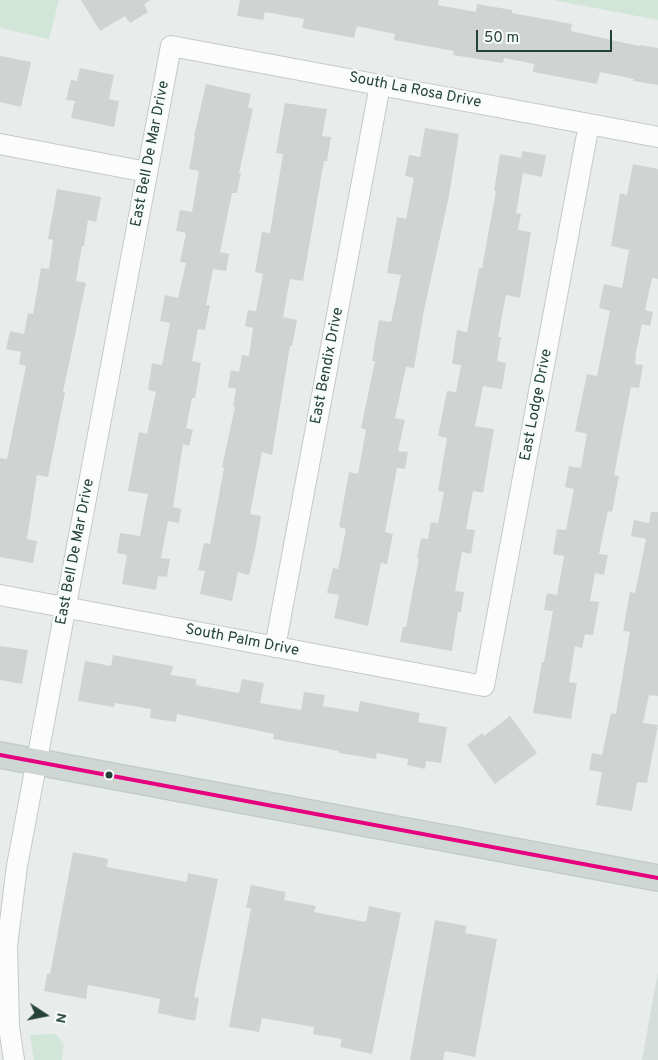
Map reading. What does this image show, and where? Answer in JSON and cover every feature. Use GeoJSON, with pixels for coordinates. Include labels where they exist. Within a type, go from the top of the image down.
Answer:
{"type":"FeatureCollection","features":[{"type":"Feature","properties":{"kind":"main road"},"geometry":{"type":"LineString","coordinates":[[0,755],[658,878]]}},
{"type":"Feature","properties":{"kind":"street","name":"South La Rosa Drive"},"geometry":{"type":"LineString","coordinates":[[171,46],[658,137]]}},
{"type":"Feature","properties":{"kind":"street","name":"East Bell De Mar Drive"},"geometry":{"type":"LineString","coordinates":[[14,1060],[9,1026],[8,946],[17,866],[171,46]]}},
{"type":"Feature","properties":{"kind":"street","name":"East Bendix Drive"},"geometry":{"type":"LineString","coordinates":[[275,647],[380,85]]}},
{"type":"Feature","properties":{"kind":"street","name":"East Lodge Drive"},"geometry":{"type":"LineString","coordinates":[[484,686],[589,124]]}},
{"type":"Feature","properties":{"kind":"street"},"geometry":{"type":"LineString","coordinates":[[0,144],[147,172]]}},
{"type":"Feature","properties":{"kind":"street","name":"South Palm Drive"},"geometry":{"type":"LineString","coordinates":[[0,595],[484,686]]}},
{"type":"Feature","properties":{"kind":"shaded area"},"geometry":{"type":"Polygon","coordinates":[[[658,971],[658,1060],[642,1060],[658,971]]]}},
{"type":"Feature","properties":{"kind":"green space"},"geometry":{"type":"Polygon","coordinates":[[[0,0],[59,0],[49,39],[0,28],[0,0]]]}},
{"type":"Feature","properties":{"kind":"green space"},"geometry":{"type":"Polygon","coordinates":[[[553,0],[658,0],[658,20],[553,0]]]}},
{"type":"Feature","properties":{"kind":"green space"},"geometry":{"type":"Polygon","coordinates":[[[56,1034],[64,1045],[62,1060],[34,1060],[30,1035],[56,1034]]]}},
{"type":"Feature","properties":{"kind":"building"},"geometry":{"type":"Polygon","coordinates":[[[81,0],[151,0],[144,4],[148,12],[130,23],[125,16],[100,31],[81,0]]]}},
{"type":"Feature","properties":{"kind":"building"},"geometry":{"type":"Polygon","coordinates":[[[240,0],[439,0],[438,5],[476,12],[477,4],[512,10],[512,13],[572,24],[571,31],[639,46],[658,48],[658,85],[633,81],[634,79],[600,72],[597,84],[533,72],[534,64],[504,58],[503,63],[453,55],[454,51],[394,40],[395,34],[357,26],[354,38],[302,28],[304,19],[265,12],[263,20],[237,16],[240,0]]]}},
{"type":"Feature","properties":{"kind":"building"},"geometry":{"type":"Polygon","coordinates":[[[0,56],[31,62],[21,107],[0,102],[0,56]]]}},
{"type":"Feature","properties":{"kind":"building"},"geometry":{"type":"Polygon","coordinates":[[[80,68],[114,75],[109,99],[119,101],[114,127],[71,118],[75,101],[66,100],[71,80],[77,81],[80,68]]]}},
{"type":"Feature","properties":{"kind":"building"},"geometry":{"type":"Polygon","coordinates":[[[206,84],[251,94],[248,107],[253,109],[239,173],[241,173],[237,193],[232,193],[220,252],[229,254],[226,271],[213,269],[206,305],[210,305],[205,330],[198,329],[192,361],[201,363],[195,398],[192,398],[186,428],[193,430],[189,446],[183,444],[173,507],[181,509],[179,523],[168,521],[161,558],[170,559],[167,577],[158,576],[156,590],[122,584],[127,555],[117,553],[120,533],[140,536],[148,494],[128,491],[139,432],[147,434],[156,392],[148,390],[152,363],[162,365],[170,323],[160,321],[165,295],[178,298],[186,263],[180,262],[186,233],[176,231],[180,210],[192,212],[199,171],[189,169],[194,136],[206,84]]]}},
{"type":"Feature","properties":{"kind":"building"},"geometry":{"type":"Polygon","coordinates":[[[285,103],[327,109],[322,136],[331,137],[327,161],[324,161],[303,281],[290,279],[283,317],[297,320],[292,346],[290,346],[272,455],[262,452],[250,514],[261,516],[255,550],[249,575],[238,572],[232,601],[200,594],[205,571],[198,570],[204,543],[210,544],[224,468],[222,467],[235,407],[233,407],[236,389],[228,387],[231,370],[239,372],[242,355],[249,356],[253,328],[245,326],[248,310],[256,311],[263,274],[255,272],[262,232],[270,233],[283,154],[276,153],[285,103]]]}},
{"type":"Feature","properties":{"kind":"building"},"geometry":{"type":"Polygon","coordinates":[[[425,128],[459,134],[449,196],[424,310],[414,368],[406,367],[395,418],[405,420],[398,451],[408,452],[405,469],[397,468],[385,532],[393,534],[387,564],[381,563],[368,626],[334,618],[339,595],[327,593],[333,568],[338,569],[346,529],[339,527],[349,472],[358,474],[366,430],[361,428],[375,361],[372,361],[379,320],[391,322],[401,275],[387,273],[397,217],[406,219],[414,178],[405,176],[409,155],[420,157],[425,128]]]}},
{"type":"Feature","properties":{"kind":"building"},"geometry":{"type":"Polygon","coordinates":[[[522,151],[546,155],[542,177],[523,173],[516,213],[521,214],[518,230],[531,232],[520,298],[506,295],[498,337],[501,337],[497,361],[506,363],[502,389],[483,386],[475,426],[494,429],[483,493],[473,491],[466,529],[475,530],[471,554],[462,552],[455,591],[464,592],[461,612],[458,612],[452,651],[400,642],[403,627],[406,627],[421,538],[428,539],[431,522],[438,523],[444,492],[438,491],[447,438],[438,436],[447,391],[456,392],[461,365],[452,364],[457,330],[467,332],[479,268],[482,268],[496,191],[494,191],[500,154],[521,158],[522,151]]]}},
{"type":"Feature","properties":{"kind":"building"},"geometry":{"type":"Polygon","coordinates":[[[633,164],[658,169],[658,279],[652,278],[645,310],[653,312],[650,326],[642,324],[636,352],[635,364],[643,365],[639,388],[631,387],[614,475],[619,476],[612,512],[608,511],[599,554],[608,555],[604,575],[595,573],[590,601],[599,602],[593,635],[585,634],[582,648],[575,646],[569,682],[577,683],[571,719],[533,713],[553,611],[544,610],[547,593],[557,595],[564,556],[553,554],[557,529],[566,530],[574,489],[565,487],[569,466],[581,468],[587,434],[575,431],[587,374],[597,376],[610,311],[599,308],[604,284],[622,288],[629,250],[611,246],[620,193],[627,195],[633,164]]]}},
{"type":"Feature","properties":{"kind":"building"},"geometry":{"type":"Polygon","coordinates":[[[57,189],[101,197],[96,222],[88,220],[84,246],[82,246],[76,281],[86,283],[63,392],[65,392],[48,477],[37,475],[27,539],[37,541],[33,563],[0,557],[0,458],[7,459],[26,366],[19,364],[21,352],[6,349],[10,331],[24,334],[28,313],[33,314],[41,268],[49,269],[53,240],[48,239],[57,189]]]}},
{"type":"Feature","properties":{"kind":"building"},"geometry":{"type":"Polygon","coordinates":[[[651,512],[658,512],[658,696],[649,695],[643,723],[658,725],[647,783],[637,782],[632,811],[596,805],[602,772],[589,770],[592,753],[602,755],[611,713],[616,714],[630,632],[623,631],[630,592],[635,593],[646,539],[631,536],[634,520],[649,523],[651,512]]]}},
{"type":"Feature","properties":{"kind":"building"},"geometry":{"type":"Polygon","coordinates":[[[0,646],[28,650],[22,684],[0,680],[0,646]]]}},
{"type":"Feature","properties":{"kind":"building"},"geometry":{"type":"Polygon","coordinates":[[[113,655],[173,666],[171,675],[196,679],[196,685],[239,693],[242,679],[264,683],[260,703],[301,710],[304,692],[325,695],[323,706],[358,712],[360,701],[420,713],[418,722],[447,727],[441,763],[426,761],[425,769],[407,765],[408,759],[377,753],[376,759],[339,753],[339,751],[273,739],[274,734],[177,714],[176,722],[150,718],[151,709],[115,703],[114,707],[78,701],[85,661],[111,666],[113,655]]]}},
{"type":"Feature","properties":{"kind":"building"},"geometry":{"type":"Polygon","coordinates":[[[510,716],[537,753],[495,784],[467,745],[482,733],[484,736],[510,716]]]}},
{"type":"Feature","properties":{"kind":"building"},"geometry":{"type":"Polygon","coordinates":[[[73,852],[108,859],[107,867],[187,882],[188,873],[218,879],[194,997],[199,998],[195,1021],[158,1013],[160,999],[131,993],[88,985],[86,999],[44,991],[47,974],[50,974],[73,852]]]}},
{"type":"Feature","properties":{"kind":"building"},"geometry":{"type":"Polygon","coordinates":[[[251,885],[286,892],[284,900],[316,906],[314,912],[366,922],[369,906],[401,913],[372,1054],[340,1047],[342,1039],[313,1034],[314,1027],[262,1018],[259,1032],[229,1027],[251,908],[246,908],[251,885]]]}},
{"type":"Feature","properties":{"kind":"building"},"geometry":{"type":"Polygon","coordinates":[[[435,920],[467,926],[465,933],[497,939],[475,1057],[445,1051],[443,1060],[410,1060],[435,920]]]}},
{"type":"Feature","properties":{"kind":"transit line"},"geometry":{"type":"LineString","coordinates":[[0,755],[658,878]]}}]}
